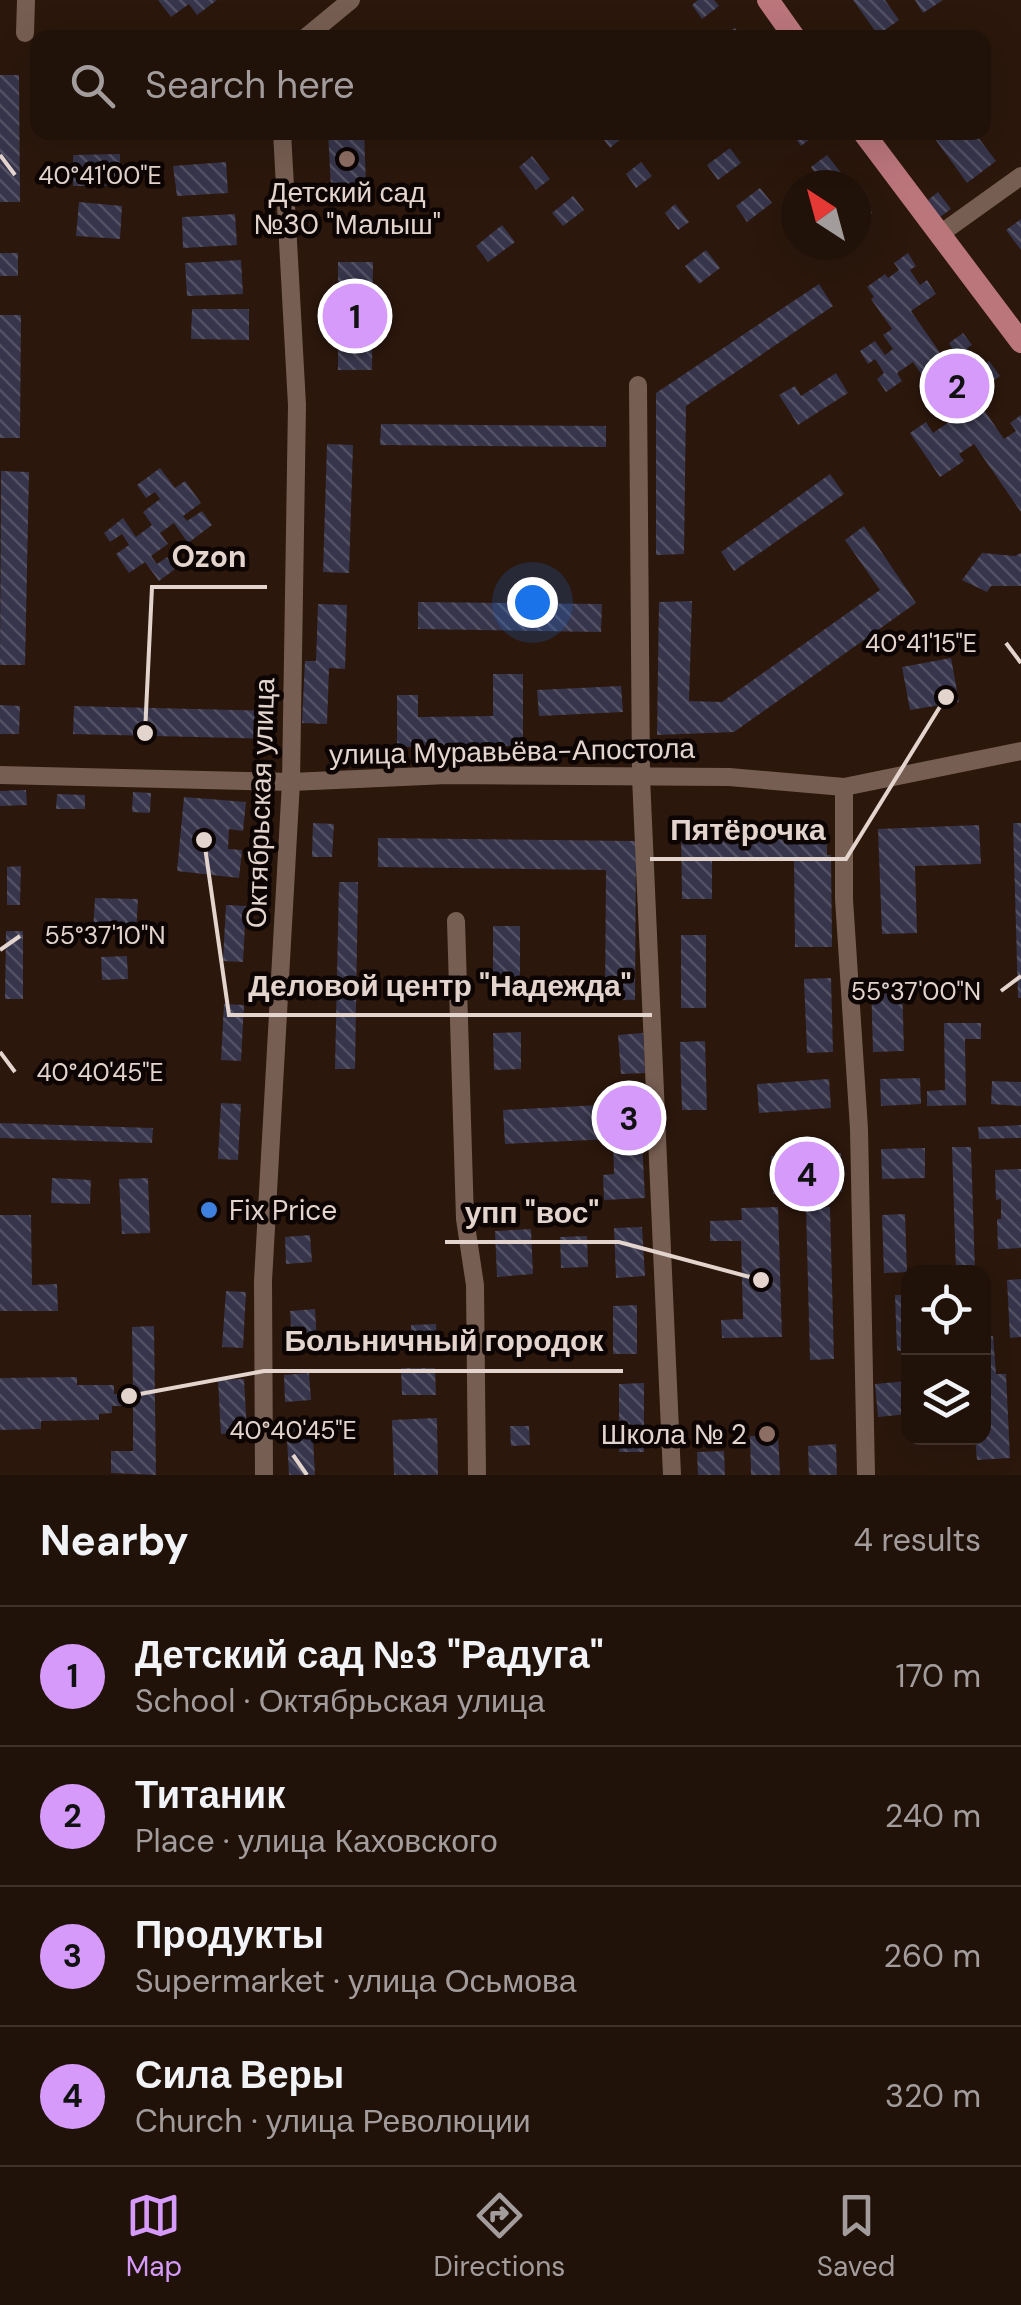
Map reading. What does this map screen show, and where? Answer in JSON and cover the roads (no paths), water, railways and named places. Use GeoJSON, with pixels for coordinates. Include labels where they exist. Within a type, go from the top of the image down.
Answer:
{"type":"FeatureCollection","features":[{"type":"Feature","properties":{"kind":"main road"},"geometry":{"type":"LineString","coordinates":[[768,0],[789,30]]}},
{"type":"Feature","properties":{"kind":"main road"},"geometry":{"type":"LineString","coordinates":[[869,140],[1021,342]]}},
{"type":"Feature","properties":{"kind":"street"},"geometry":{"type":"LineString","coordinates":[[25,33],[26,0]]}},
{"type":"Feature","properties":{"kind":"street"},"geometry":{"type":"LineString","coordinates":[[314,30],[348,1]]}},
{"type":"Feature","properties":{"kind":"street","name":"Октябрьская улица"},"geometry":{"type":"LineString","coordinates":[[264,1475],[263,1280],[291,782],[297,405],[282,140]]}},
{"type":"Feature","properties":{"kind":"street"},"geometry":{"type":"LineString","coordinates":[[940,234],[1021,176]]}},
{"type":"Feature","properties":{"kind":"street"},"geometry":{"type":"LineString","coordinates":[[638,385],[640,777],[672,1475]]}},
{"type":"Feature","properties":{"kind":"street","name":"улица Муравьёва-Апостола"},"geometry":{"type":"LineString","coordinates":[[0,775],[291,782],[448,775],[729,777],[844,787],[1021,751]]}},
{"type":"Feature","properties":{"kind":"street"},"geometry":{"type":"LineString","coordinates":[[844,787],[844,899],[859,1129],[866,1475]]}},
{"type":"Feature","properties":{"kind":"street"},"geometry":{"type":"LineString","coordinates":[[456,921],[465,1218],[475,1284],[477,1475]]}},
{"type":"Feature","properties":{"kind":"place","name":"Детский сад №30 \"Малыш\""},"geometry":{"type":"Point","coordinates":[347,159]}},
{"type":"Feature","properties":{"kind":"place","name":"Детский сад №3 \"Радуга\""},"geometry":{"type":"Point","coordinates":[355,316]}},
{"type":"Feature","properties":{"kind":"place","name":"Титаник"},"geometry":{"type":"Point","coordinates":[957,386]}},
{"type":"Feature","properties":{"kind":"place","name":"Пятёрочка"},"geometry":{"type":"Point","coordinates":[946,697]}},
{"type":"Feature","properties":{"kind":"place","name":"Ozon"},"geometry":{"type":"Point","coordinates":[145,733]}},
{"type":"Feature","properties":{"kind":"place","name":"Деловой центр \"Надежда\""},"geometry":{"type":"Point","coordinates":[204,840]}},
{"type":"Feature","properties":{"kind":"place","name":"Продукты"},"geometry":{"type":"Point","coordinates":[629,1118]}},
{"type":"Feature","properties":{"kind":"place","name":"Сила Веры"},"geometry":{"type":"Point","coordinates":[807,1174]}},
{"type":"Feature","properties":{"kind":"place","name":"Fix Price"},"geometry":{"type":"Point","coordinates":[209,1210]}},
{"type":"Feature","properties":{"kind":"place","name":"упп \"вос\""},"geometry":{"type":"Point","coordinates":[761,1280]}},
{"type":"Feature","properties":{"kind":"place","name":"Больничный городок"},"geometry":{"type":"Point","coordinates":[129,1396]}},
{"type":"Feature","properties":{"kind":"place","name":"Школа № 2"},"geometry":{"type":"Point","coordinates":[767,1434]}}]}
